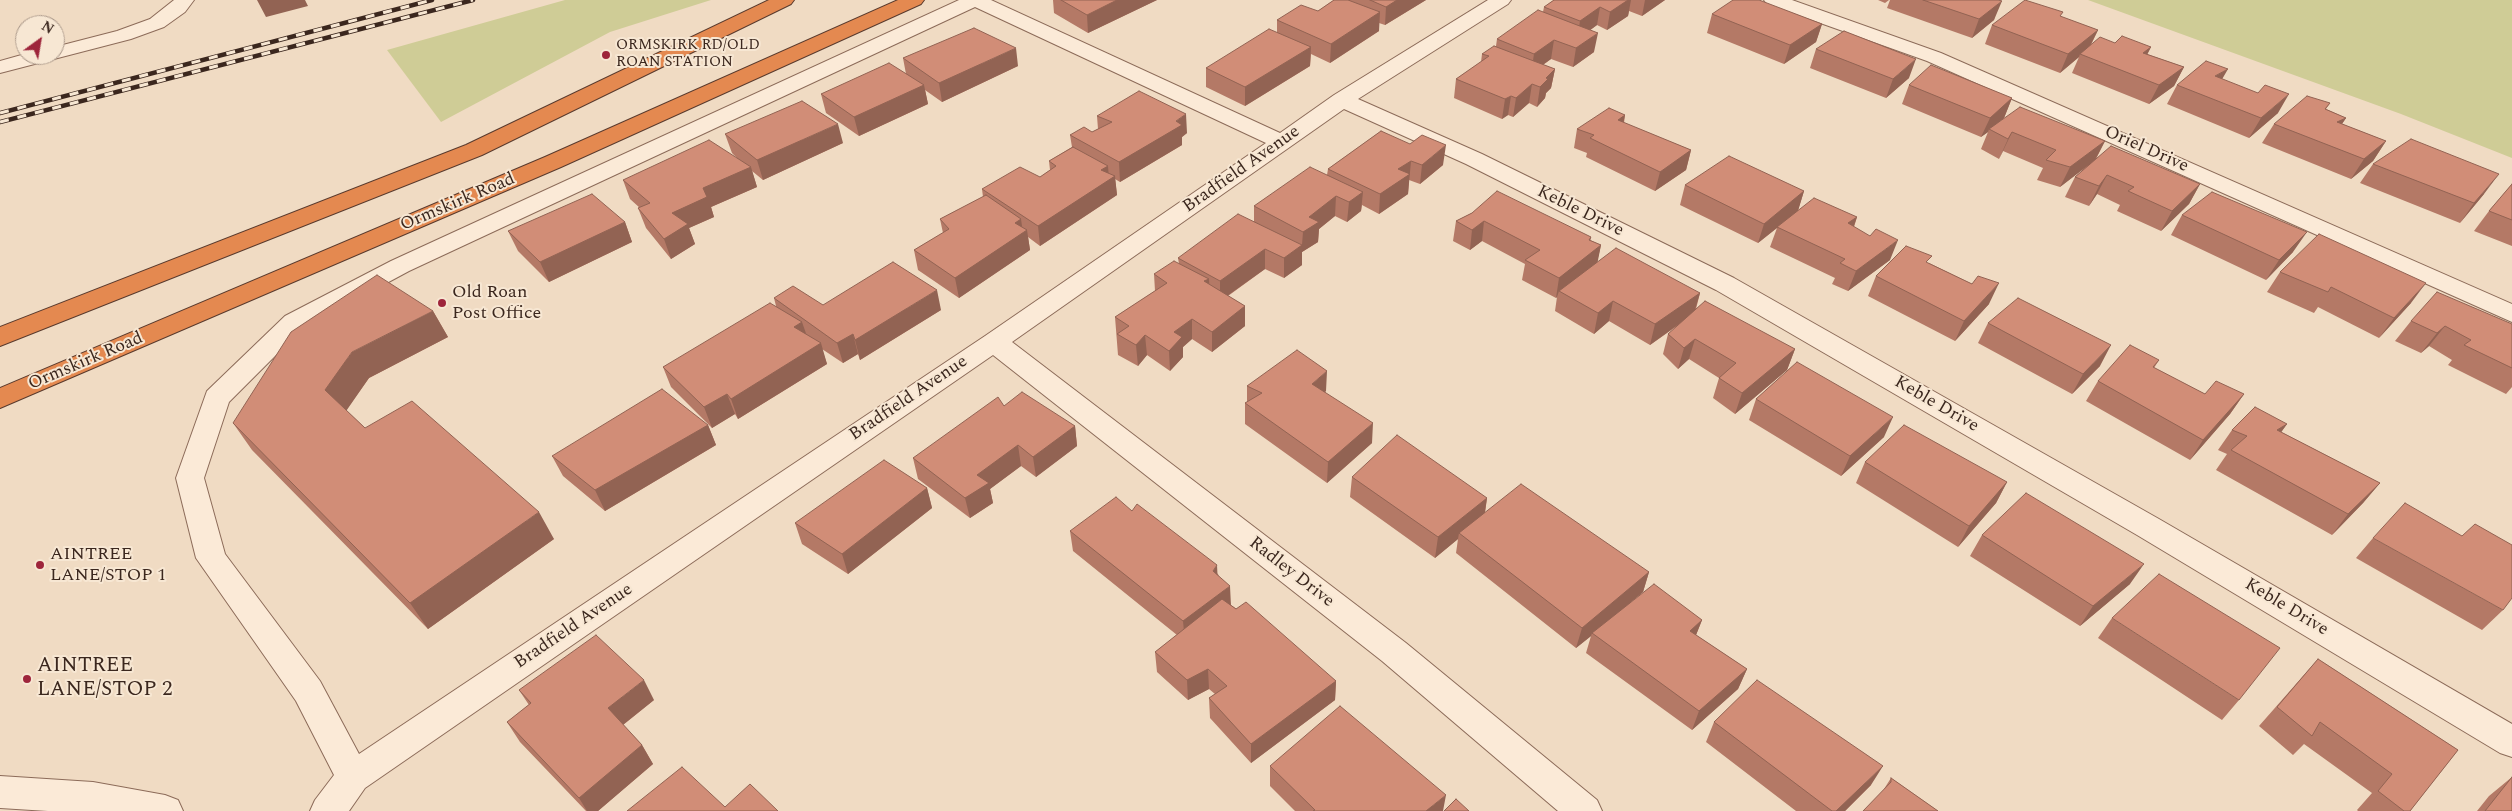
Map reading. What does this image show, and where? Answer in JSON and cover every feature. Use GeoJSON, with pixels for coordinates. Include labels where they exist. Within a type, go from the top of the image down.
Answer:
{"type":"FeatureCollection","features":[{"type":"Feature","properties":{"kind":"highway"},"geometry":{"type":"LineString","coordinates":[[0,337],[474,150],[784,0]]}},
{"type":"Feature","properties":{"kind":"highway","name":"Ormskirk Road"},"geometry":{"type":"LineString","coordinates":[[0,398],[553,162],[914,0]]}},
{"type":"Feature","properties":{"kind":"street"},"geometry":{"type":"LineString","coordinates":[[65,50],[124,35],[157,23],[178,8],[184,0]]}},
{"type":"Feature","properties":{"kind":"street"},"geometry":{"type":"LineString","coordinates":[[353,777],[308,691],[211,558],[190,478],[218,398],[294,322],[392,270],[975,0],[1282,142]]}},
{"type":"Feature","properties":{"kind":"street","name":"Bradfield Avenue"},"geometry":{"type":"LineString","coordinates":[[328,811],[353,777],[994,342],[1342,100],[1501,0]]}},
{"type":"Feature","properties":{"kind":"street","name":"Oriel Drive"},"geometry":{"type":"LineString","coordinates":[[1774,0],[1934,57],[2512,314]]}},
{"type":"Feature","properties":{"kind":"street"},"geometry":{"type":"LineString","coordinates":[[0,67],[15,63]]}},
{"type":"Feature","properties":{"kind":"street","name":"Keble Drive"},"geometry":{"type":"LineString","coordinates":[[1342,100],[1474,159],[1725,284],[2148,527],[2512,742]]}},
{"type":"Feature","properties":{"kind":"street","name":"Radley Drive"},"geometry":{"type":"LineString","coordinates":[[994,342],[1394,652],[1584,811]]}},
{"type":"Feature","properties":{"kind":"street"},"geometry":{"type":"LineString","coordinates":[[0,792],[93,798],[165,811]]}},
{"type":"Feature","properties":{"kind":"shaded area"},"geometry":{"type":"Polygon","coordinates":[[[565,0],[711,0],[610,32],[441,122],[387,50],[565,0]]]}},
{"type":"Feature","properties":{"kind":"shaded area"},"geometry":{"type":"Polygon","coordinates":[[[2088,0],[2512,0],[2512,158],[2401,114],[2088,0]]]}},
{"type":"Feature","properties":{"kind":"building"},"geometry":{"type":"Polygon","coordinates":[[[1061,0],[1117,0],[1087,15],[1061,0]]]}},
{"type":"Feature","properties":{"kind":"building"},"geometry":{"type":"Polygon","coordinates":[[[1334,0],[1348,0],[1380,12],[1331,44],[1277,20],[1301,5],[1318,11],[1334,0]]]}},
{"type":"Feature","properties":{"kind":"building"},"geometry":{"type":"Polygon","coordinates":[[[1370,0],[1397,0],[1386,7],[1370,0]]]}},
{"type":"Feature","properties":{"kind":"building"},"geometry":{"type":"Polygon","coordinates":[[[1554,0],[1628,0],[1610,12],[1600,7],[1580,21],[1544,7],[1554,0]]]}},
{"type":"Feature","properties":{"kind":"building"},"geometry":{"type":"Polygon","coordinates":[[[1733,0],[1759,0],[1822,24],[1790,45],[1712,14],[1733,0]]]}},
{"type":"Feature","properties":{"kind":"building"},"geometry":{"type":"Polygon","coordinates":[[[1923,0],[1998,0],[2002,1],[1979,19],[1923,0]]]}},
{"type":"Feature","properties":{"kind":"building"},"geometry":{"type":"Polygon","coordinates":[[[2025,0],[2063,12],[2060,16],[2098,30],[2068,54],[1992,25],[2025,0]]]}},
{"type":"Feature","properties":{"kind":"building"},"geometry":{"type":"Polygon","coordinates":[[[1538,10],[1598,33],[1576,48],[1554,40],[1534,54],[1497,39],[1538,10]]]}},
{"type":"Feature","properties":{"kind":"building"},"geometry":{"type":"Polygon","coordinates":[[[974,28],[1016,48],[939,83],[903,58],[974,28]]]}},
{"type":"Feature","properties":{"kind":"building"},"geometry":{"type":"Polygon","coordinates":[[[1269,29],[1311,47],[1245,87],[1206,68],[1269,29]]]}},
{"type":"Feature","properties":{"kind":"building"},"geometry":{"type":"Polygon","coordinates":[[[1844,31],[1916,59],[1893,79],[1816,49],[1844,31]]]}},
{"type":"Feature","properties":{"kind":"building"},"geometry":{"type":"Polygon","coordinates":[[[2122,36],[2151,47],[2143,53],[2184,67],[2159,85],[2080,54],[2100,37],[2115,43],[2122,36]]]}},
{"type":"Feature","properties":{"kind":"building"},"geometry":{"type":"Polygon","coordinates":[[[1494,46],[1555,69],[1540,87],[1532,84],[1516,98],[1511,96],[1505,99],[1456,79],[1489,56],[1482,54],[1494,46]]]}},
{"type":"Feature","properties":{"kind":"building"},"geometry":{"type":"Polygon","coordinates":[[[2206,61],[2228,69],[2215,76],[2258,93],[2265,85],[2289,94],[2261,118],[2177,85],[2206,61]]]}},
{"type":"Feature","properties":{"kind":"building"},"geometry":{"type":"Polygon","coordinates":[[[889,63],[924,85],[854,117],[821,94],[889,63]]]}},
{"type":"Feature","properties":{"kind":"building"},"geometry":{"type":"Polygon","coordinates":[[[1931,65],[2012,98],[1990,118],[1909,85],[1931,65]]]}},
{"type":"Feature","properties":{"kind":"building"},"geometry":{"type":"Polygon","coordinates":[[[1139,91],[1186,114],[1176,121],[1182,125],[1119,162],[1070,135],[1084,127],[1092,132],[1112,122],[1097,116],[1139,91]]]}},
{"type":"Feature","properties":{"kind":"building"},"geometry":{"type":"Polygon","coordinates":[[[2307,96],[2330,103],[2325,109],[2346,118],[2337,122],[2386,141],[2364,159],[2274,124],[2307,96]]]}},
{"type":"Feature","properties":{"kind":"building"},"geometry":{"type":"Polygon","coordinates":[[[802,101],[838,124],[757,160],[725,134],[802,101]]]}},
{"type":"Feature","properties":{"kind":"building"},"geometry":{"type":"Polygon","coordinates":[[[2020,107],[2105,141],[2070,167],[2046,160],[2056,150],[2012,132],[2008,139],[1989,129],[2020,107]]]}},
{"type":"Feature","properties":{"kind":"building"},"geometry":{"type":"Polygon","coordinates":[[[1609,108],[1625,115],[1618,120],[1691,150],[1660,172],[1590,138],[1594,135],[1577,129],[1609,108]]]}},
{"type":"Feature","properties":{"kind":"building"},"geometry":{"type":"Polygon","coordinates":[[[1381,131],[1410,144],[1422,135],[1446,145],[1422,165],[1411,161],[1398,169],[1410,174],[1380,194],[1328,169],[1381,131]]]}},
{"type":"Feature","properties":{"kind":"building"},"geometry":{"type":"Polygon","coordinates":[[[2411,139],[2499,174],[2474,203],[2373,164],[2411,139]]]}},
{"type":"Feature","properties":{"kind":"building"},"geometry":{"type":"Polygon","coordinates":[[[709,140],[751,167],[703,188],[707,197],[672,213],[688,224],[664,239],[638,208],[650,203],[623,180],[709,140]]]}},
{"type":"Feature","properties":{"kind":"building"},"geometry":{"type":"Polygon","coordinates":[[[2111,146],[2200,184],[2172,211],[2128,191],[2134,187],[2107,175],[2099,186],[2075,177],[2111,146]]]}},
{"type":"Feature","properties":{"kind":"building"},"geometry":{"type":"Polygon","coordinates":[[[1073,147],[1108,166],[1101,170],[1115,176],[1038,226],[982,189],[1020,167],[1040,177],[1056,166],[1049,161],[1073,147]]]}},
{"type":"Feature","properties":{"kind":"building"},"geometry":{"type":"Polygon","coordinates":[[[1729,156],[1804,191],[1764,224],[1685,185],[1729,156]]]}},
{"type":"Feature","properties":{"kind":"building"},"geometry":{"type":"Polygon","coordinates":[[[1310,167],[1363,192],[1349,202],[1336,196],[1309,217],[1319,222],[1303,232],[1254,206],[1310,167]]]}},
{"type":"Feature","properties":{"kind":"building"},"geometry":{"type":"Polygon","coordinates":[[[2512,184],[2512,220],[2489,211],[2512,184]]]}},
{"type":"Feature","properties":{"kind":"building"},"geometry":{"type":"Polygon","coordinates":[[[1497,191],[1591,237],[1589,240],[1601,245],[1559,278],[1525,260],[1540,250],[1484,221],[1472,230],[1456,221],[1472,213],[1497,191]]]}},
{"type":"Feature","properties":{"kind":"building"},"geometry":{"type":"Polygon","coordinates":[[[2212,192],[2307,232],[2279,260],[2182,215],[2212,192]]]}},
{"type":"Feature","properties":{"kind":"building"},"geometry":{"type":"Polygon","coordinates":[[[592,194],[625,222],[540,262],[508,231],[592,194]]]}},
{"type":"Feature","properties":{"kind":"building"},"geometry":{"type":"Polygon","coordinates":[[[986,195],[1021,219],[1015,223],[1027,230],[955,278],[914,250],[949,229],[940,219],[986,195]]]}},
{"type":"Feature","properties":{"kind":"building"},"geometry":{"type":"Polygon","coordinates":[[[1814,198],[1857,217],[1848,223],[1870,236],[1876,229],[1898,240],[1856,271],[1840,263],[1845,259],[1777,227],[1814,198]]]}},
{"type":"Feature","properties":{"kind":"building"},"geometry":{"type":"Polygon","coordinates":[[[1238,214],[1302,245],[1284,258],[1265,249],[1220,281],[1178,258],[1238,214]]]}},
{"type":"Feature","properties":{"kind":"building"},"geometry":{"type":"Polygon","coordinates":[[[2319,234],[2426,283],[2394,318],[2331,287],[2328,292],[2280,272],[2319,234]]]}},
{"type":"Feature","properties":{"kind":"building"},"geometry":{"type":"Polygon","coordinates":[[[1906,246],[1932,256],[1926,262],[1972,284],[1978,276],[1999,283],[1964,321],[1876,276],[1906,246]]]}},
{"type":"Feature","properties":{"kind":"building"},"geometry":{"type":"Polygon","coordinates":[[[1616,248],[1700,293],[1655,324],[1613,301],[1598,313],[1559,291],[1616,248]]]}},
{"type":"Feature","properties":{"kind":"building"},"geometry":{"type":"Polygon","coordinates":[[[1174,261],[1209,279],[1204,281],[1245,306],[1212,332],[1192,319],[1174,332],[1182,337],[1169,351],[1145,335],[1136,345],[1117,334],[1129,326],[1115,317],[1167,283],[1154,274],[1174,261]]]}},
{"type":"Feature","properties":{"kind":"building"},"geometry":{"type":"Polygon","coordinates":[[[893,262],[937,290],[855,340],[853,334],[837,343],[774,298],[793,286],[823,305],[893,262]]]}},
{"type":"Feature","properties":{"kind":"building"},"geometry":{"type":"Polygon","coordinates":[[[377,275],[433,311],[352,352],[325,390],[365,428],[412,401],[539,512],[410,603],[233,423],[291,332],[377,275]]]}},
{"type":"Feature","properties":{"kind":"building"},"geometry":{"type":"Polygon","coordinates":[[[2437,292],[2512,324],[2512,368],[2464,345],[2471,340],[2445,326],[2437,333],[2411,321],[2437,292]]]}},
{"type":"Feature","properties":{"kind":"building"},"geometry":{"type":"Polygon","coordinates":[[[2018,298],[2111,345],[2083,374],[1988,323],[2018,298]]]}},
{"type":"Feature","properties":{"kind":"building"},"geometry":{"type":"Polygon","coordinates":[[[1705,301],[1795,349],[1742,393],[1719,378],[1736,363],[1695,339],[1684,348],[1668,334],[1705,301]]]}},
{"type":"Feature","properties":{"kind":"building"},"geometry":{"type":"Polygon","coordinates":[[[770,303],[802,322],[794,327],[821,343],[731,399],[727,394],[704,407],[663,367],[770,303]]]}},
{"type":"Feature","properties":{"kind":"building"},"geometry":{"type":"Polygon","coordinates":[[[2130,345],[2159,360],[2153,367],[2205,394],[2216,381],[2244,394],[2203,440],[2098,381],[2130,345]]]}},
{"type":"Feature","properties":{"kind":"building"},"geometry":{"type":"Polygon","coordinates":[[[1297,350],[1327,371],[1312,384],[1373,423],[1328,462],[1245,403],[1262,393],[1247,386],[1297,350]]]}},
{"type":"Feature","properties":{"kind":"building"},"geometry":{"type":"Polygon","coordinates":[[[1797,362],[1893,417],[1850,456],[1756,399],[1797,362]]]}},
{"type":"Feature","properties":{"kind":"building"},"geometry":{"type":"Polygon","coordinates":[[[662,389],[708,425],[595,490],[552,456],[662,389]]]}},
{"type":"Feature","properties":{"kind":"building"},"geometry":{"type":"Polygon","coordinates":[[[1022,392],[1075,426],[1033,457],[1018,445],[977,475],[989,483],[965,498],[913,458],[998,397],[1004,406],[1022,392]]]}},
{"type":"Feature","properties":{"kind":"building"},"geometry":{"type":"Polygon","coordinates":[[[2255,407],[2287,424],[2277,430],[2380,483],[2348,514],[2231,450],[2247,436],[2232,430],[2255,407]]]}},
{"type":"Feature","properties":{"kind":"building"},"geometry":{"type":"Polygon","coordinates":[[[1904,425],[2007,482],[1969,526],[1865,462],[1904,425]]]}},
{"type":"Feature","properties":{"kind":"building"},"geometry":{"type":"Polygon","coordinates":[[[1397,435],[1487,498],[1438,537],[1352,477],[1397,435]]]}},
{"type":"Feature","properties":{"kind":"building"},"geometry":{"type":"Polygon","coordinates":[[[884,460],[927,488],[842,554],[795,523],[884,460]]]}},
{"type":"Feature","properties":{"kind":"building"},"geometry":{"type":"Polygon","coordinates":[[[1521,484],[1649,572],[1582,628],[1459,533],[1521,484]]]}},
{"type":"Feature","properties":{"kind":"building"},"geometry":{"type":"Polygon","coordinates":[[[2026,493],[2144,564],[2093,606],[1982,535],[2026,493]]]}},
{"type":"Feature","properties":{"kind":"building"},"geometry":{"type":"Polygon","coordinates":[[[1116,497],[1132,511],[1137,504],[1217,565],[1213,571],[1230,586],[1183,621],[1070,531],[1116,497]]]}},
{"type":"Feature","properties":{"kind":"building"},"geometry":{"type":"Polygon","coordinates":[[[2405,503],[2462,536],[2475,524],[2512,545],[2512,598],[2503,610],[2373,538],[2405,503]]]}},
{"type":"Feature","properties":{"kind":"building"},"geometry":{"type":"Polygon","coordinates":[[[2159,574],[2280,648],[2239,700],[2112,618],[2159,574]]]}},
{"type":"Feature","properties":{"kind":"building"},"geometry":{"type":"Polygon","coordinates":[[[1654,584],[1702,620],[1690,631],[1747,669],[1699,711],[1592,633],[1654,584]]]}},
{"type":"Feature","properties":{"kind":"building"},"geometry":{"type":"Polygon","coordinates":[[[1222,599],[1236,609],[1246,602],[1336,681],[1251,744],[1209,698],[1227,686],[1208,669],[1187,680],[1155,652],[1222,599]]]}},
{"type":"Feature","properties":{"kind":"building"},"geometry":{"type":"Polygon","coordinates":[[[596,635],[644,680],[608,708],[642,745],[579,798],[507,722],[531,703],[519,690],[596,635]]]}},
{"type":"Feature","properties":{"kind":"building"},"geometry":{"type":"Polygon","coordinates":[[[2318,659],[2458,750],[2410,811],[2404,811],[2378,791],[2392,774],[2320,722],[2312,736],[2277,707],[2318,659]]]}},
{"type":"Feature","properties":{"kind":"building"},"geometry":{"type":"Polygon","coordinates":[[[1757,680],[1883,766],[1836,811],[1832,811],[1714,722],[1757,680]]]}},
{"type":"Feature","properties":{"kind":"building"},"geometry":{"type":"Polygon","coordinates":[[[1340,706],[1446,795],[1426,811],[1313,811],[1315,810],[1270,766],[1340,706]]]}},
{"type":"Feature","properties":{"kind":"building"},"geometry":{"type":"Polygon","coordinates":[[[682,767],[725,807],[750,784],[778,811],[627,811],[682,767]]]}},
{"type":"Feature","properties":{"kind":"building"},"geometry":{"type":"Polygon","coordinates":[[[2512,777],[2512,811],[2485,811],[2512,777]]]}},
{"type":"Feature","properties":{"kind":"building"},"geometry":{"type":"Polygon","coordinates":[[[1891,778],[1938,811],[1863,811],[1891,782],[1891,778]]]}},
{"type":"Feature","properties":{"kind":"building"},"geometry":{"type":"Polygon","coordinates":[[[1456,799],[1469,811],[1444,811],[1456,799]]]}},
{"type":"Feature","properties":{"kind":"railway"},"geometry":{"type":"LineString","coordinates":[[0,113],[432,0]]}},
{"type":"Feature","properties":{"kind":"railway"},"geometry":{"type":"LineString","coordinates":[[0,122],[473,0]]}},
{"type":"Feature","properties":{"kind":"place","name":"ORMSKIRK RD/OLD ROAN STATION"},"geometry":{"type":"Point","coordinates":[606,55]}},
{"type":"Feature","properties":{"kind":"place","name":"Old Roan Post Office"},"geometry":{"type":"Point","coordinates":[442,303]}},
{"type":"Feature","properties":{"kind":"place","name":"AINTREE LANE/STOP 1"},"geometry":{"type":"Point","coordinates":[40,565]}},
{"type":"Feature","properties":{"kind":"place","name":"AINTREE LANE/STOP 2"},"geometry":{"type":"Point","coordinates":[27,679]}}]}
